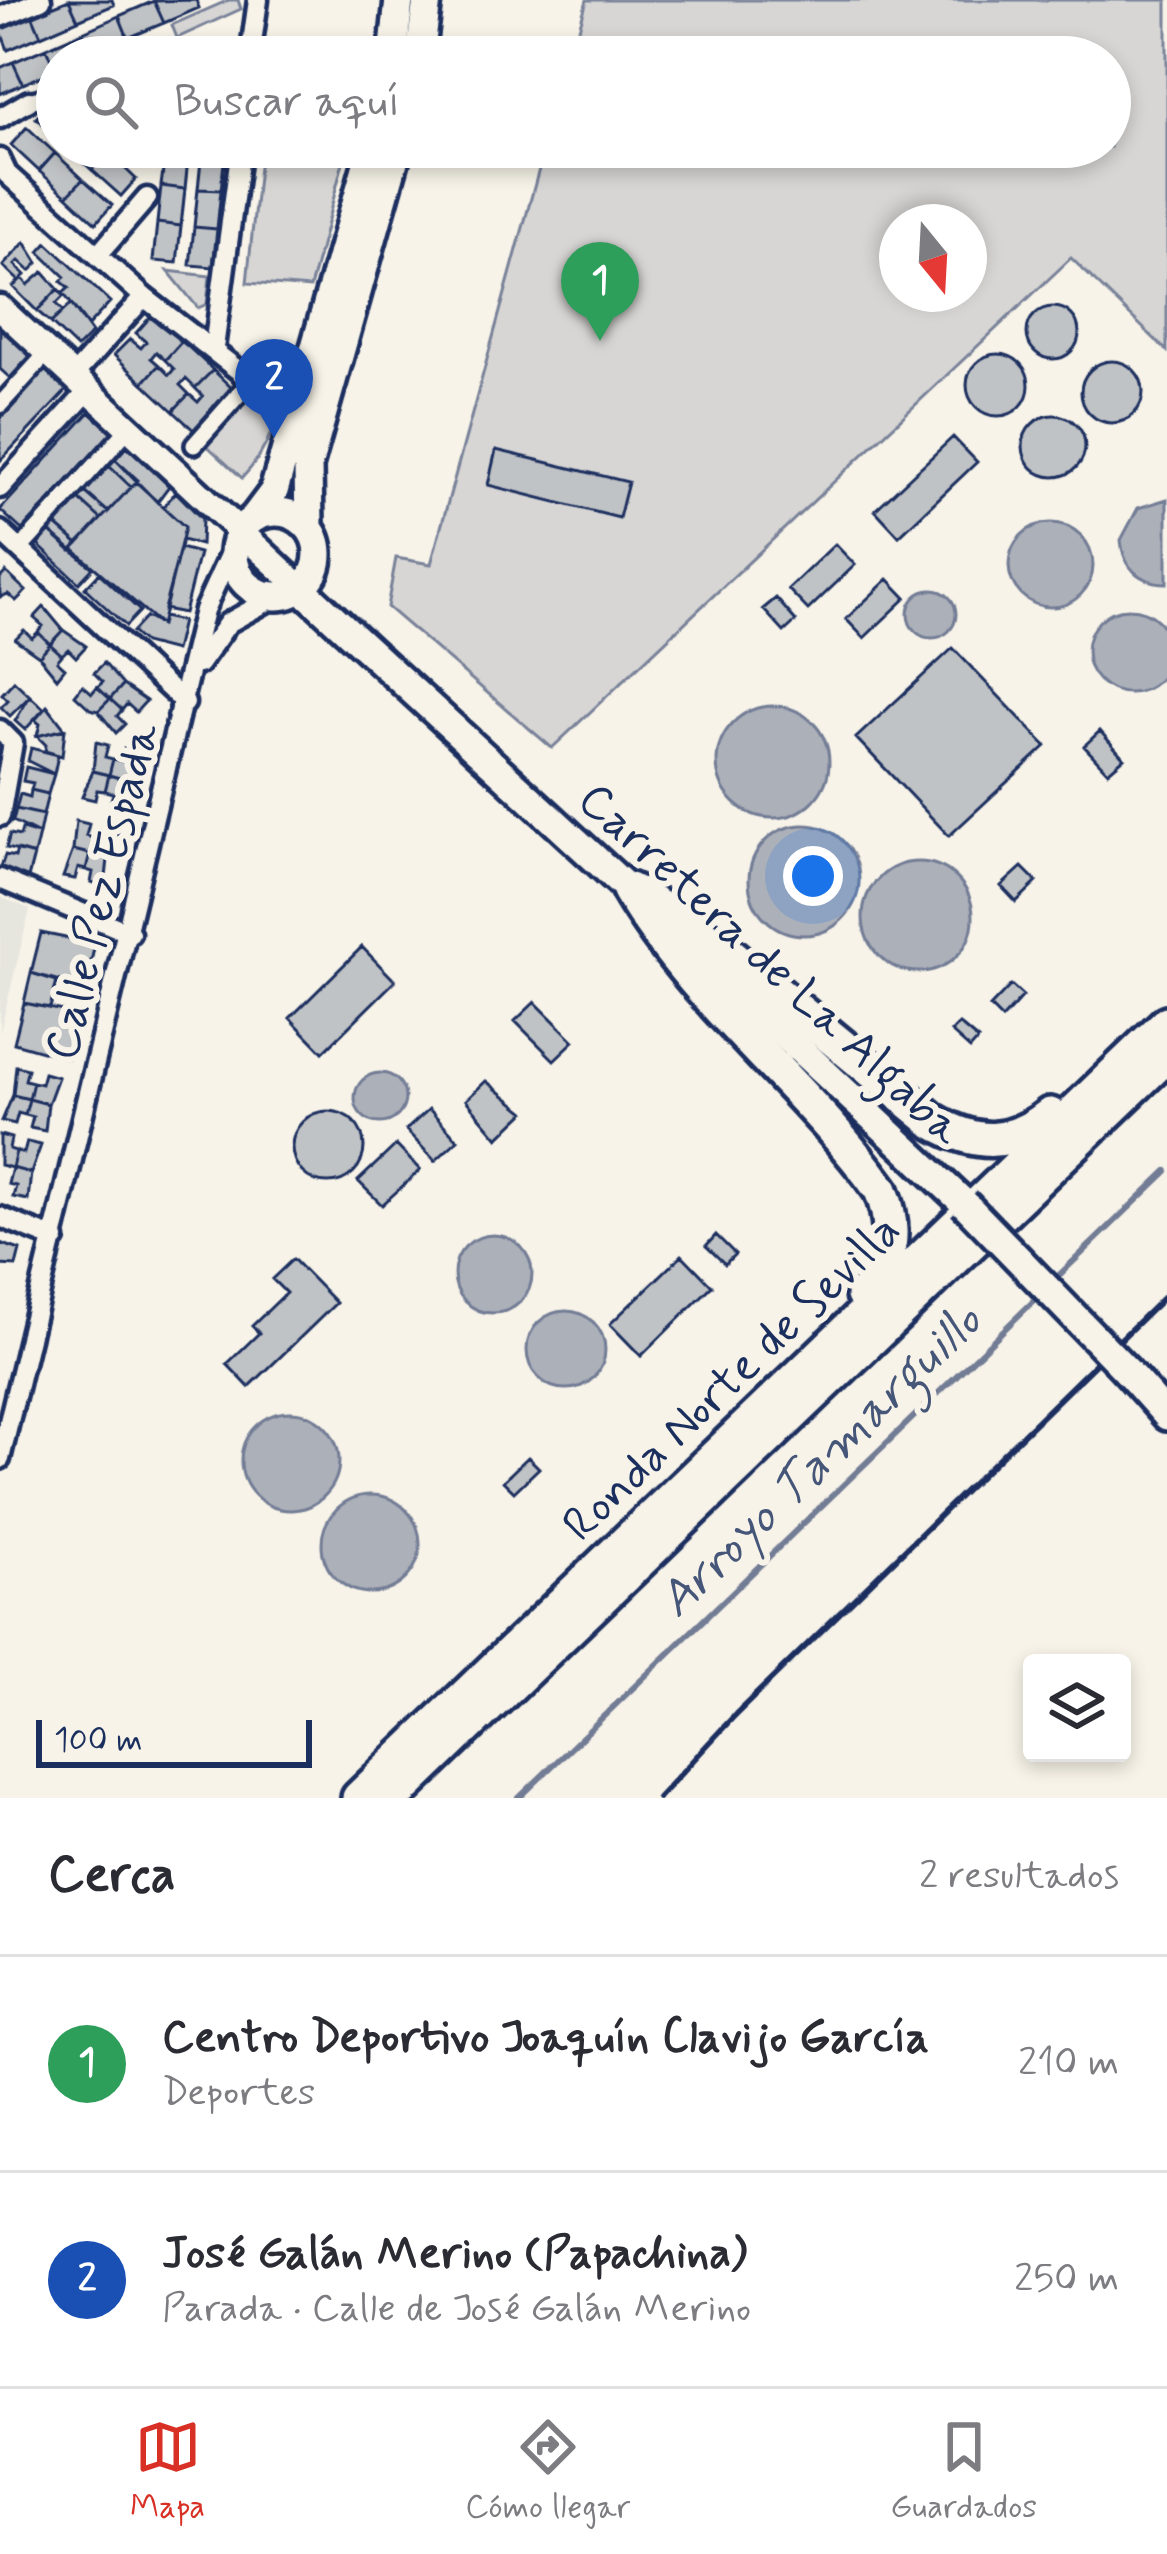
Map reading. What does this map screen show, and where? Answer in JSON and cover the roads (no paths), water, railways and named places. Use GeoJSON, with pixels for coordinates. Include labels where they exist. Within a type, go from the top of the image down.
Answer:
{"type":"FeatureCollection","features":[{"type":"Feature","properties":{"kind":"highway"},"geometry":{"type":"LineString","coordinates":[[629,890],[721,946],[933,1121],[976,1141],[1009,1138],[1038,1125],[1167,1021]]}},
{"type":"Feature","properties":{"kind":"highway"},"geometry":{"type":"LineString","coordinates":[[629,890],[654,932],[702,991],[870,1174],[890,1212],[890,1250],[878,1280],[707,1464]]}},
{"type":"Feature","properties":{"kind":"highway","name":"Ronda Norte de Sevilla"},"geometry":{"type":"LineString","coordinates":[[359,1798],[1167,1021]]}},
{"type":"Feature","properties":{"kind":"highway","name":"Ronda Norte de Sevilla"},"geometry":{"type":"LineString","coordinates":[[393,1798],[1167,1055]]}},
{"type":"Feature","properties":{"kind":"main road"},"geometry":{"type":"LineString","coordinates":[[395,36],[399,0]]}},
{"type":"Feature","properties":{"kind":"main road"},"geometry":{"type":"LineString","coordinates":[[423,36],[427,0]]}},
{"type":"Feature","properties":{"kind":"main road"},"geometry":{"type":"LineString","coordinates":[[319,560],[289,593],[245,584],[235,564],[243,530],[274,491],[366,168]]}},
{"type":"Feature","properties":{"kind":"main road"},"geometry":{"type":"LineString","coordinates":[[346,628],[324,592],[309,527],[308,466],[392,168]]}},
{"type":"Feature","properties":{"kind":"main road"},"geometry":{"type":"LineString","coordinates":[[243,530],[287,513],[309,527]]}},
{"type":"Feature","properties":{"kind":"main road","name":"Carretera de La Algaba"},"geometry":{"type":"LineString","coordinates":[[289,593],[346,628],[964,1203],[1167,1416]]}},
{"type":"Feature","properties":{"kind":"street"},"geometry":{"type":"LineString","coordinates":[[0,17],[40,0]]}},
{"type":"Feature","properties":{"kind":"street"},"geometry":{"type":"LineString","coordinates":[[253,36],[258,0]]}},
{"type":"Feature","properties":{"kind":"street"},"geometry":{"type":"LineString","coordinates":[[0,118],[36,99]]}},
{"type":"Feature","properties":{"kind":"street"},"geometry":{"type":"LineString","coordinates":[[214,348],[238,168]]}},
{"type":"Feature","properties":{"kind":"street"},"geometry":{"type":"LineString","coordinates":[[2,172],[144,297],[258,374],[194,445]]}},
{"type":"Feature","properties":{"kind":"street"},"geometry":{"type":"LineString","coordinates":[[98,254],[149,192]]}},
{"type":"Feature","properties":{"kind":"street"},"geometry":{"type":"LineString","coordinates":[[0,488],[144,297]]}},
{"type":"Feature","properties":{"kind":"street"},"geometry":{"type":"LineString","coordinates":[[0,308],[243,530]]}},
{"type":"Feature","properties":{"kind":"street"},"geometry":{"type":"LineString","coordinates":[[0,405],[48,352]]}},
{"type":"Feature","properties":{"kind":"street"},"geometry":{"type":"LineString","coordinates":[[20,549],[130,427]]}},
{"type":"Feature","properties":{"kind":"street","name":"Calle Pez Espada"},"geometry":{"type":"LineString","coordinates":[[0,1459],[187,697],[204,610],[243,530]]}},
{"type":"Feature","properties":{"kind":"street"},"geometry":{"type":"LineString","coordinates":[[0,531],[187,697]]}},
{"type":"Feature","properties":{"kind":"street","name":"Calle Pez Espada"},"geometry":{"type":"LineString","coordinates":[[187,697],[212,640],[248,610],[289,593]]}},
{"type":"Feature","properties":{"kind":"street"},"geometry":{"type":"LineString","coordinates":[[0,730],[13,742],[0,816]]}},
{"type":"Feature","properties":{"kind":"street"},"geometry":{"type":"LineString","coordinates":[[0,879],[130,933]]}},
{"type":"Feature","properties":{"kind":"street"},"geometry":{"type":"LineString","coordinates":[[0,1217],[55,1239]]}},
{"type":"Feature","properties":{"kind":"waterway","name":"Arroyo Tamarguillo"},"geometry":{"type":"LineString","coordinates":[[1052,1282],[1167,1171]]}},
{"type":"Feature","properties":{"kind":"waterway","name":"Arroyo Tamarguillo"},"geometry":{"type":"LineString","coordinates":[[519,1798],[1043,1292]]}},
{"type":"Feature","properties":{"kind":"railway"},"geometry":{"type":"LineString","coordinates":[[658,1798],[736,1714],[1167,1294]]}},
{"type":"Feature","properties":{"kind":"place","name":"Centro Deportivo Joaquín Clavijo García"},"geometry":{"type":"Point","coordinates":[600,341]}},
{"type":"Feature","properties":{"kind":"place","name":"José Galán Merino (Papachina)"},"geometry":{"type":"Point","coordinates":[274,438]}}]}
